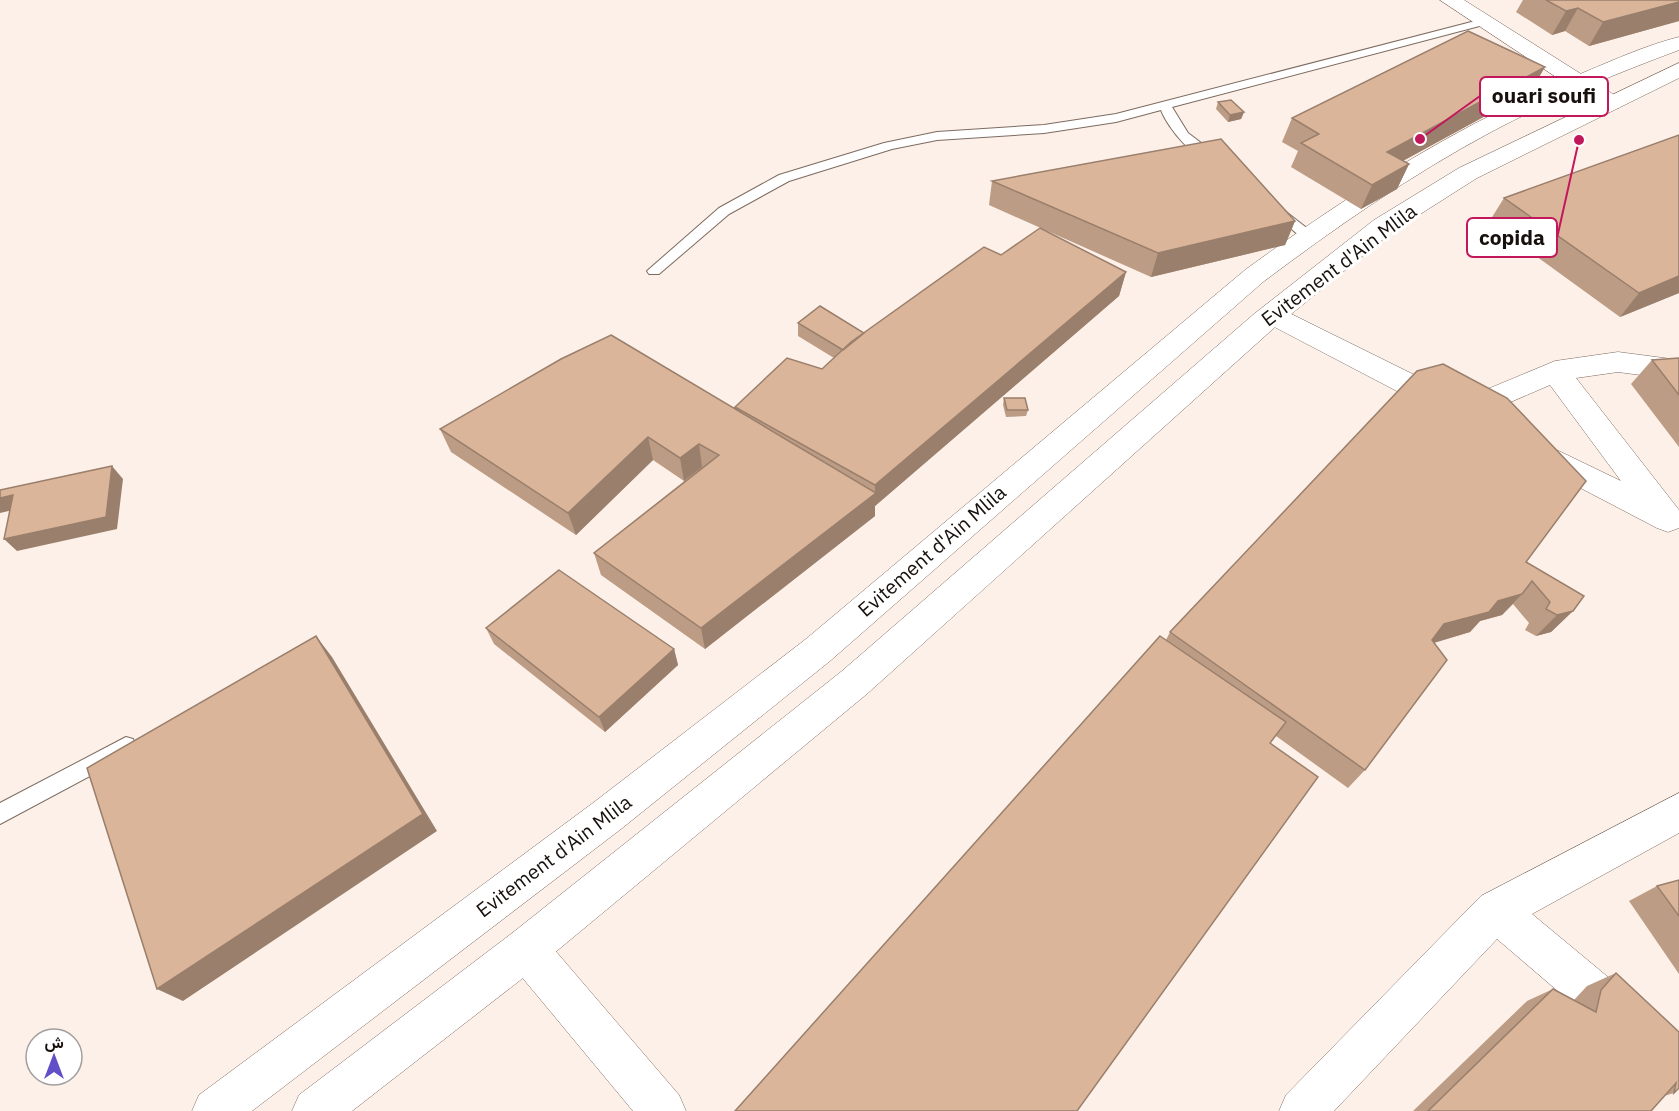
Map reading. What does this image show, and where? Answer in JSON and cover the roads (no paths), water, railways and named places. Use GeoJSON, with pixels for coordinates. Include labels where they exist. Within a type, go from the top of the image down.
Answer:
{"type":"FeatureCollection","features":[{"type":"Feature","properties":{"kind":"main road"},"geometry":{"type":"LineString","coordinates":[[1450,0],[1611,103]]}},
{"type":"Feature","properties":{"kind":"main road","name":"Evitement d'Ain Mlila"},"geometry":{"type":"LineString","coordinates":[[216,1111],[608,816],[818,650],[1236,291],[1308,236],[1418,165],[1517,110],[1576,82],[1679,43]]}},
{"type":"Feature","properties":{"kind":"main road","name":"Evitement d'Ain Mlila"},"geometry":{"type":"LineString","coordinates":[[315,1111],[526,949],[855,682],[1273,314],[1383,226],[1468,172],[1679,70]]}},
{"type":"Feature","properties":{"kind":"main road"},"geometry":{"type":"LineString","coordinates":[[1273,314],[1462,412],[1673,526]]}},
{"type":"Feature","properties":{"kind":"main road"},"geometry":{"type":"LineString","coordinates":[[1462,412],[1555,372],[1618,362],[1679,370]]}},
{"type":"Feature","properties":{"kind":"main road"},"geometry":{"type":"LineString","coordinates":[[1555,372],[1673,526]]}},
{"type":"Feature","properties":{"kind":"main road"},"geometry":{"type":"LineString","coordinates":[[1302,1111],[1496,911],[1679,812]]}},
{"type":"Feature","properties":{"kind":"main road"},"geometry":{"type":"LineString","coordinates":[[1496,911],[1679,1065]]}},
{"type":"Feature","properties":{"kind":"main road"},"geometry":{"type":"LineString","coordinates":[[526,949],[663,1111]]}},
{"type":"Feature","properties":{"kind":"lane"},"geometry":{"type":"LineString","coordinates":[[654,271],[724,211],[784,178],[889,146],[937,136],[1044,129],[1116,118],[1483,22]]}},
{"type":"Feature","properties":{"kind":"lane"},"geometry":{"type":"LineString","coordinates":[[1166,105],[1171,122],[1184,138],[1222,165]]}},
{"type":"Feature","properties":{"kind":"lane"},"geometry":{"type":"LineString","coordinates":[[1267,200],[1308,236]]}},
{"type":"Feature","properties":{"kind":"lane"},"geometry":{"type":"LineString","coordinates":[[0,814],[143,736]]}},
{"type":"Feature","properties":{"kind":"place","name":"ouari soufi"},"geometry":{"type":"Point","coordinates":[1420,139]}},
{"type":"Feature","properties":{"kind":"place","name":"copida"},"geometry":{"type":"Point","coordinates":[1579,140]}}]}
